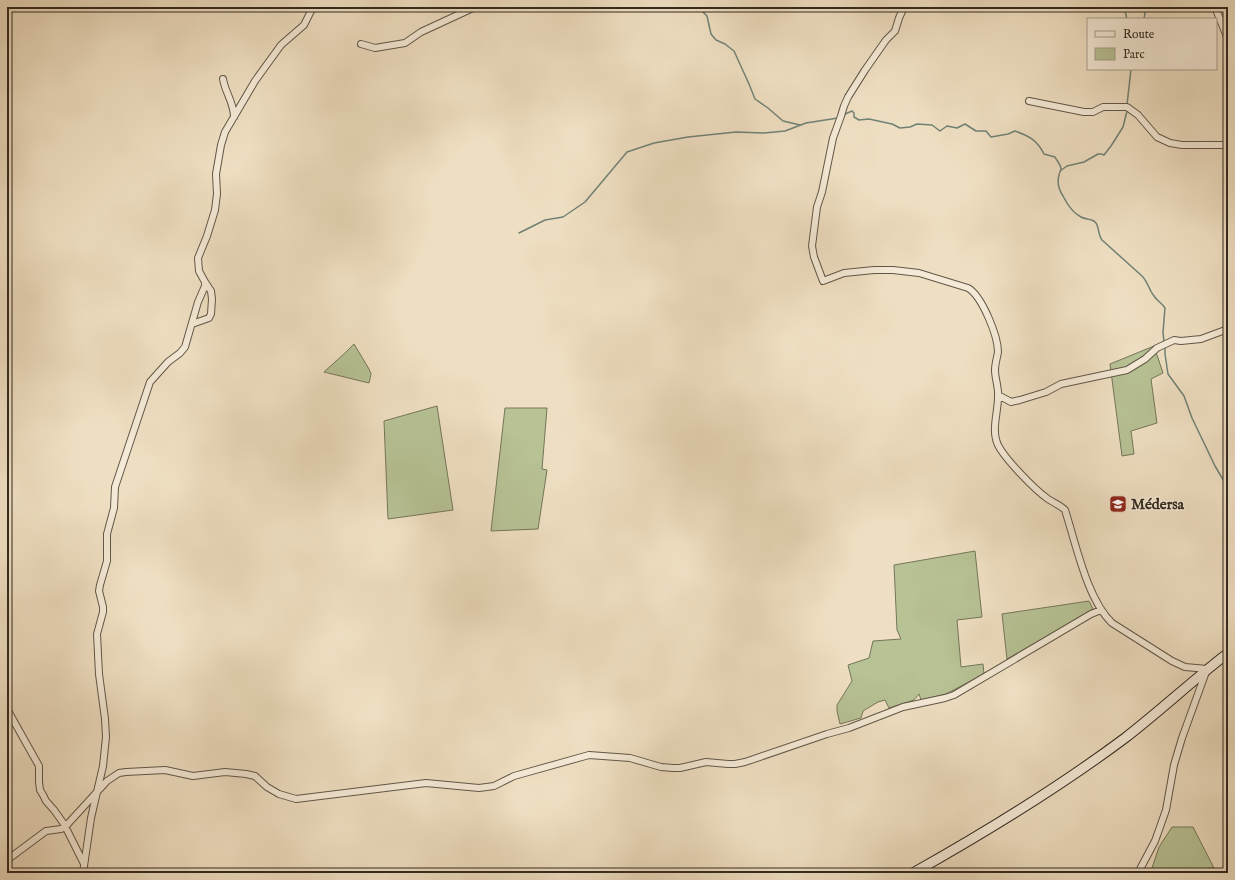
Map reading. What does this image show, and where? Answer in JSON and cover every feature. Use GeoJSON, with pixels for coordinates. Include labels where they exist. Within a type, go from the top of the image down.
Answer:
{"type":"FeatureCollection","features":[{"type":"Feature","properties":{"kind":"main road"},"geometry":{"type":"LineString","coordinates":[[913,873],[959,847],[1089,764],[1126,737],[1228,653]]}},
{"type":"Feature","properties":{"kind":"street"},"geometry":{"type":"LineString","coordinates":[[192,324],[208,318],[211,314],[211,291],[199,271],[198,258],[215,210],[217,194],[216,174],[221,144],[225,132],[255,81],[280,45],[304,25],[313,7]]}},
{"type":"Feature","properties":{"kind":"street"},"geometry":{"type":"LineString","coordinates":[[361,44],[375,48],[405,43],[422,32],[475,7]]}},
{"type":"Feature","properties":{"kind":"street"},"geometry":{"type":"LineString","coordinates":[[904,7],[895,31],[886,40],[865,70],[844,106],[842,116],[833,138],[822,192],[817,207],[812,246],[814,257],[823,281],[844,274],[874,270],[909,271],[968,288],[973,291],[987,314],[996,339],[998,351],[995,371],[998,395],[995,433],[998,446],[1010,462],[1040,492],[1048,499],[1059,504],[1065,510],[1088,583],[1104,616],[1112,624],[1172,661],[1185,667],[1207,669],[1182,738],[1174,765],[1166,810],[1155,841],[1138,873]]}},
{"type":"Feature","properties":{"kind":"street"},"geometry":{"type":"LineString","coordinates":[[1215,7],[1228,39]]}},
{"type":"Feature","properties":{"kind":"street"},"geometry":{"type":"LineString","coordinates":[[223,79],[234,110],[234,117]]}},
{"type":"Feature","properties":{"kind":"street"},"geometry":{"type":"LineString","coordinates":[[1029,101],[1084,112],[1093,112],[1103,107],[1127,107],[1138,115],[1157,137],[1170,143],[1182,145],[1228,145]]}},
{"type":"Feature","properties":{"kind":"street"},"geometry":{"type":"LineString","coordinates":[[83,873],[91,818],[103,766],[106,737],[99,674],[97,634],[103,612],[99,591],[107,561],[107,534],[114,508],[115,487],[150,382],[168,362],[180,353],[184,347],[198,302],[205,286],[205,282]]}},
{"type":"Feature","properties":{"kind":"street"},"geometry":{"type":"LineString","coordinates":[[998,395],[1011,402],[1046,392],[1061,384],[1127,370],[1145,359],[1157,348],[1174,340],[1181,341],[1201,339],[1228,329]]}},
{"type":"Feature","properties":{"kind":"street"},"geometry":{"type":"LineString","coordinates":[[7,860],[46,831],[65,827],[107,780],[119,773],[126,772],[166,770],[193,776],[225,772],[246,774],[255,776],[267,787],[280,794],[296,799],[426,782],[479,788],[494,786],[514,776],[589,755],[630,758],[661,767],[673,768],[680,768],[706,762],[736,764],[745,762],[849,728],[903,707],[954,695],[1091,614],[1101,610]]}},
{"type":"Feature","properties":{"kind":"street"},"geometry":{"type":"LineString","coordinates":[[7,709],[39,766],[40,790],[46,802],[54,810],[65,827],[84,864]]}},
{"type":"Feature","properties":{"kind":"green space"},"geometry":{"type":"Polygon","coordinates":[[[354,344],[371,374],[369,383],[324,372],[354,344]]]}},
{"type":"Feature","properties":{"kind":"green space"},"geometry":{"type":"Polygon","coordinates":[[[1154,346],[1163,373],[1151,379],[1157,423],[1131,431],[1134,454],[1122,456],[1110,364],[1154,346]]]}},
{"type":"Feature","properties":{"kind":"green space"},"geometry":{"type":"Polygon","coordinates":[[[437,406],[453,510],[388,519],[384,421],[437,406]]]}},
{"type":"Feature","properties":{"kind":"green space"},"geometry":{"type":"Polygon","coordinates":[[[505,408],[547,408],[542,469],[547,470],[538,529],[491,531],[505,408]]]}},
{"type":"Feature","properties":{"kind":"green space"},"geometry":{"type":"Polygon","coordinates":[[[975,551],[982,617],[957,620],[961,667],[983,664],[984,674],[946,694],[921,700],[919,694],[914,700],[889,708],[885,700],[878,702],[863,711],[861,718],[840,724],[837,705],[852,681],[848,665],[869,658],[873,641],[901,639],[897,630],[894,565],[975,551]]]}},
{"type":"Feature","properties":{"kind":"green space"},"geometry":{"type":"Polygon","coordinates":[[[1089,601],[1093,609],[1007,659],[1002,614],[1089,601]]]}},
{"type":"Feature","properties":{"kind":"green space"},"geometry":{"type":"Polygon","coordinates":[[[1172,827],[1193,827],[1214,868],[1151,871],[1159,847],[1172,827]]]}},
{"type":"Feature","properties":{"kind":"waterway"},"geometry":{"type":"LineString","coordinates":[[698,7],[707,16],[711,34],[716,40],[725,44],[734,51],[755,99],[783,121],[800,125]]}},
{"type":"Feature","properties":{"kind":"waterway"},"geometry":{"type":"LineString","coordinates":[[1124,7],[1127,18]]}},
{"type":"Feature","properties":{"kind":"waterway"},"geometry":{"type":"LineString","coordinates":[[1144,18],[1146,7]]}},
{"type":"Feature","properties":{"kind":"waterway"},"geometry":{"type":"LineString","coordinates":[[1127,105],[1131,70]]}},
{"type":"Feature","properties":{"kind":"waterway"},"geometry":{"type":"LineString","coordinates":[[843,115],[852,111],[854,113],[854,117],[859,120],[869,119],[892,124],[900,128],[910,127],[917,124],[932,125],[940,131],[947,126],[957,128],[965,124],[976,131],[986,131],[991,137],[1008,134],[1015,131],[1032,139],[1044,154],[1055,157],[1060,164],[1061,169],[1058,178],[1059,186],[1070,208],[1081,217],[1093,220],[1096,223],[1102,240],[1142,276],[1155,298],[1165,308],[1163,332],[1164,342]]}},
{"type":"Feature","properties":{"kind":"waterway"},"geometry":{"type":"LineString","coordinates":[[1060,171],[1067,166],[1084,162],[1098,154],[1104,155],[1123,127],[1127,111]]}},
{"type":"Feature","properties":{"kind":"waterway"},"geometry":{"type":"LineString","coordinates":[[519,233],[545,220],[563,217],[585,202],[627,152],[654,143],[688,137],[736,132],[764,133],[785,131],[806,123],[838,118]]}},
{"type":"Feature","properties":{"kind":"waterway"},"geometry":{"type":"LineString","coordinates":[[1165,346],[1168,374],[1184,396],[1192,418],[1215,466],[1228,488]]}},
{"type":"Feature","properties":{"kind":"place","name":"Médersa"},"geometry":{"type":"Point","coordinates":[1118,504]}}]}
